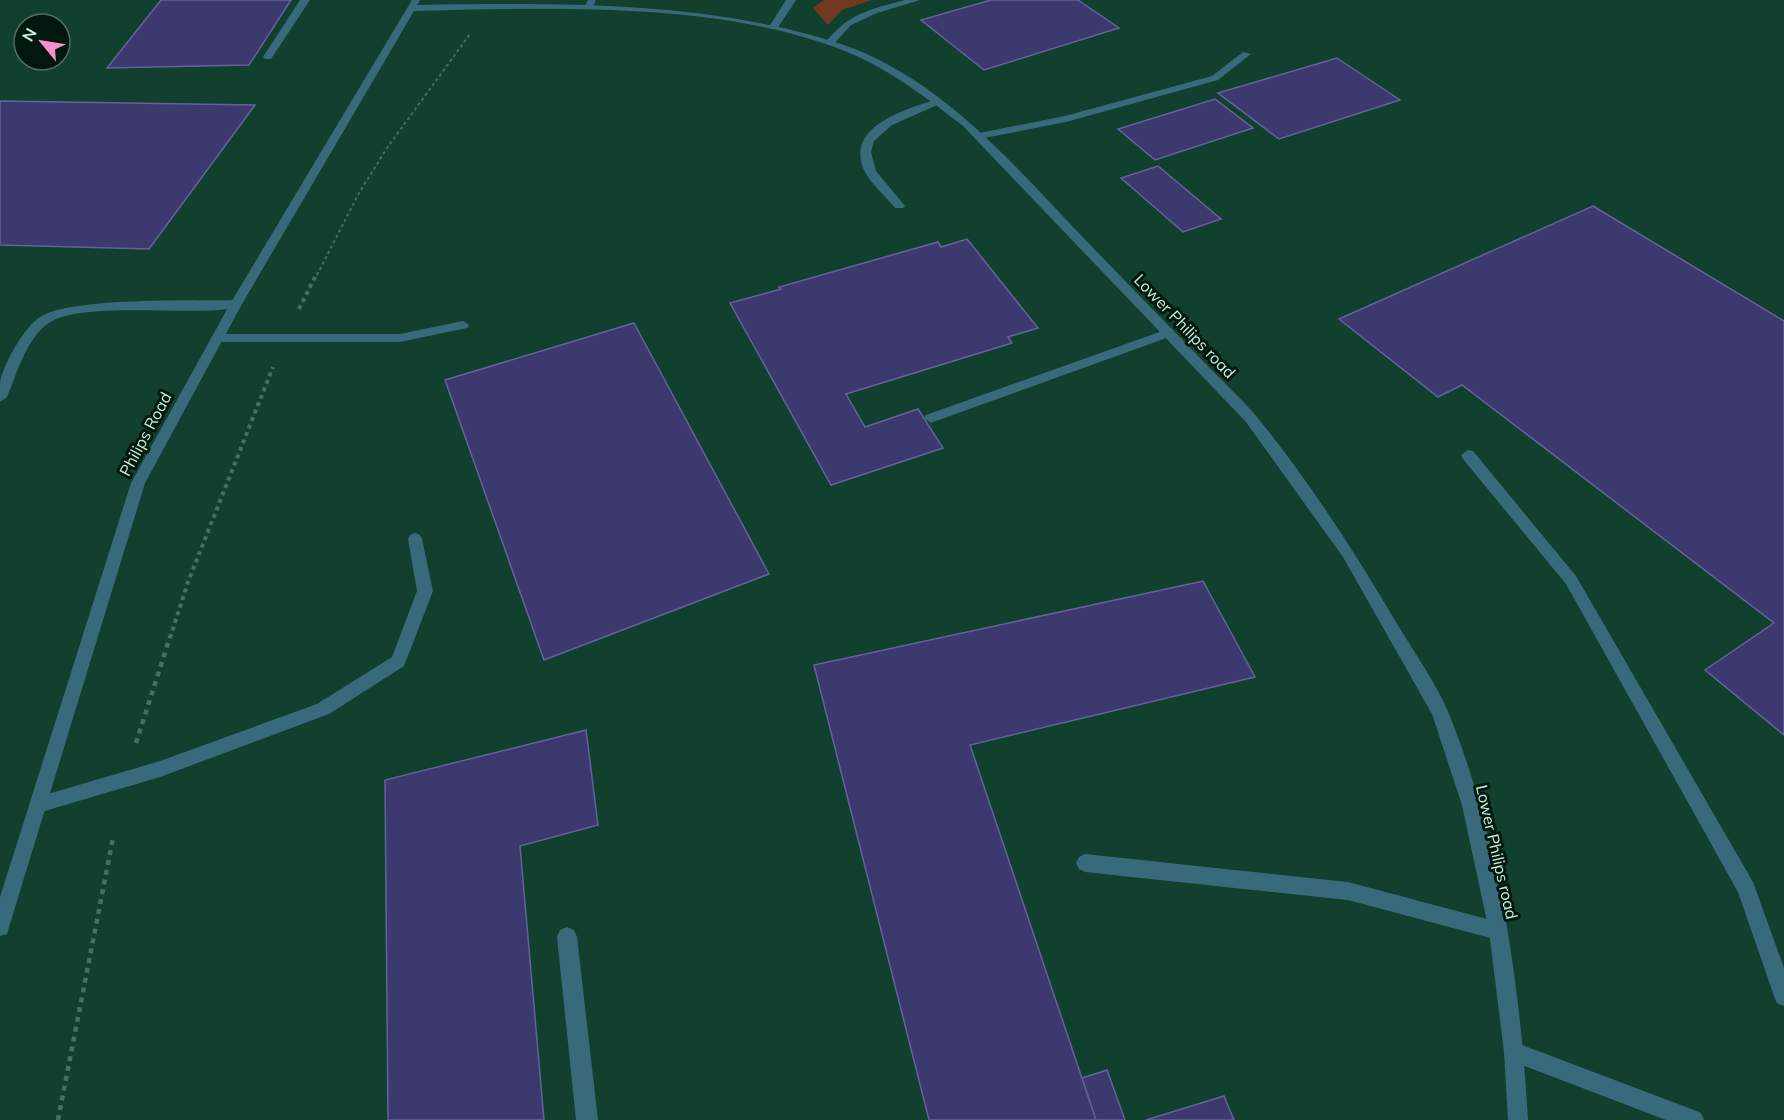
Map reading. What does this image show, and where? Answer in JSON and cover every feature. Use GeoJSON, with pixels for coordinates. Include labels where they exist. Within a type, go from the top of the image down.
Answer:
{"type":"FeatureCollection","features":[{"type":"Feature","properties":{"kind":"street"},"geometry":{"type":"LineString","coordinates":[[268,57],[305,0]]}},
{"type":"Feature","properties":{"kind":"street"},"geometry":{"type":"LineString","coordinates":[[774,27],[791,0]]}},
{"type":"Feature","properties":{"kind":"street"},"geometry":{"type":"LineString","coordinates":[[830,43],[848,23],[874,11],[915,0]]}},
{"type":"Feature","properties":{"kind":"street","name":"Lower Philips road"},"geometry":{"type":"LineString","coordinates":[[414,4],[591,3],[690,12],[774,27],[830,43],[872,60],[939,102],[979,136],[1251,419],[1348,553],[1440,712],[1471,805],[1498,931],[1514,1052],[1518,1120]]}},
{"type":"Feature","properties":{"kind":"street","name":"Philips Road"},"geometry":{"type":"LineString","coordinates":[[1,920],[138,483],[236,304],[414,4]]}},
{"type":"Feature","properties":{"kind":"street"},"geometry":{"type":"LineString","coordinates":[[979,136],[1066,118],[1215,78],[1246,54]]}},
{"type":"Feature","properties":{"kind":"street"},"geometry":{"type":"LineString","coordinates":[[899,206],[868,168],[865,154],[867,147],[880,128],[899,115],[939,102]]}},
{"type":"Feature","properties":{"kind":"street"},"geometry":{"type":"LineString","coordinates":[[0,397],[20,353],[40,322],[85,309],[236,304]]}},
{"type":"Feature","properties":{"kind":"street"},"geometry":{"type":"LineString","coordinates":[[217,338],[400,338],[463,325]]}},
{"type":"Feature","properties":{"kind":"street"},"geometry":{"type":"LineString","coordinates":[[931,418],[1168,333]]}},
{"type":"Feature","properties":{"kind":"street"},"geometry":{"type":"LineString","coordinates":[[1468,455],[1571,579],[1746,888],[1784,996]]}},
{"type":"Feature","properties":{"kind":"street"},"geometry":{"type":"LineString","coordinates":[[38,804],[160,769],[323,709],[398,661],[425,591],[415,539]]}},
{"type":"Feature","properties":{"kind":"street"},"geometry":{"type":"LineString","coordinates":[[1085,863],[1348,891],[1498,931]]}},
{"type":"Feature","properties":{"kind":"street"},"geometry":{"type":"LineString","coordinates":[[567,937],[587,1120]]}},
{"type":"Feature","properties":{"kind":"street"},"geometry":{"type":"LineString","coordinates":[[1514,1052],[1694,1120]]}},
{"type":"Feature","properties":{"kind":"path"},"geometry":{"type":"LineString","coordinates":[[297,313],[359,193],[387,148],[475,26]]}},
{"type":"Feature","properties":{"kind":"path"},"geometry":{"type":"LineString","coordinates":[[134,750],[188,582],[276,359]]}},
{"type":"Feature","properties":{"kind":"path"},"geometry":{"type":"LineString","coordinates":[[58,1120],[113,838]]}},
{"type":"Feature","properties":{"kind":"shaded area"},"geometry":{"type":"Polygon","coordinates":[[[0,0],[1784,0],[1784,1120],[0,1120],[0,0]]]}},
{"type":"Feature","properties":{"kind":"shaded area"},"geometry":{"type":"Polygon","coordinates":[[[824,0],[872,0],[842,10],[828,25],[813,8],[824,0]]]}},
{"type":"Feature","properties":{"kind":"building"},"geometry":{"type":"Polygon","coordinates":[[[161,0],[291,0],[249,65],[107,68],[161,0]]]}},
{"type":"Feature","properties":{"kind":"building"},"geometry":{"type":"Polygon","coordinates":[[[991,0],[1078,0],[1119,28],[984,70],[921,20],[991,0]]]}},
{"type":"Feature","properties":{"kind":"building"},"geometry":{"type":"Polygon","coordinates":[[[1337,58],[1400,100],[1279,139],[1218,93],[1337,58]]]}},
{"type":"Feature","properties":{"kind":"building"},"geometry":{"type":"Polygon","coordinates":[[[1215,99],[1253,128],[1155,160],[1118,129],[1215,99]]]}},
{"type":"Feature","properties":{"kind":"building"},"geometry":{"type":"Polygon","coordinates":[[[0,101],[255,105],[149,249],[0,245],[0,101]]]}},
{"type":"Feature","properties":{"kind":"building"},"geometry":{"type":"Polygon","coordinates":[[[1158,166],[1221,219],[1183,232],[1121,178],[1158,166]]]}},
{"type":"Feature","properties":{"kind":"building"},"geometry":{"type":"Polygon","coordinates":[[[1593,206],[1784,321],[1784,735],[1705,670],[1774,623],[1462,385],[1438,397],[1339,319],[1593,206]]]}},
{"type":"Feature","properties":{"kind":"building"},"geometry":{"type":"Polygon","coordinates":[[[967,239],[1038,328],[1008,337],[1012,343],[846,394],[865,427],[918,409],[943,448],[831,485],[730,303],[938,242],[941,247],[967,239]]]}},
{"type":"Feature","properties":{"kind":"building"},"geometry":{"type":"Polygon","coordinates":[[[634,323],[769,574],[544,660],[445,380],[634,323]]]}},
{"type":"Feature","properties":{"kind":"building"},"geometry":{"type":"Polygon","coordinates":[[[1203,581],[1255,677],[970,745],[1096,1120],[929,1120],[814,665],[1203,581]]]}},
{"type":"Feature","properties":{"kind":"building"},"geometry":{"type":"Polygon","coordinates":[[[586,730],[598,825],[520,846],[544,1120],[388,1120],[385,780],[586,730]]]}},
{"type":"Feature","properties":{"kind":"building"},"geometry":{"type":"Polygon","coordinates":[[[1107,1070],[1125,1120],[1096,1120],[1082,1078],[1107,1070]]]}},
{"type":"Feature","properties":{"kind":"building"},"geometry":{"type":"Polygon","coordinates":[[[1224,1096],[1234,1120],[1146,1120],[1224,1096]]]}}]}
